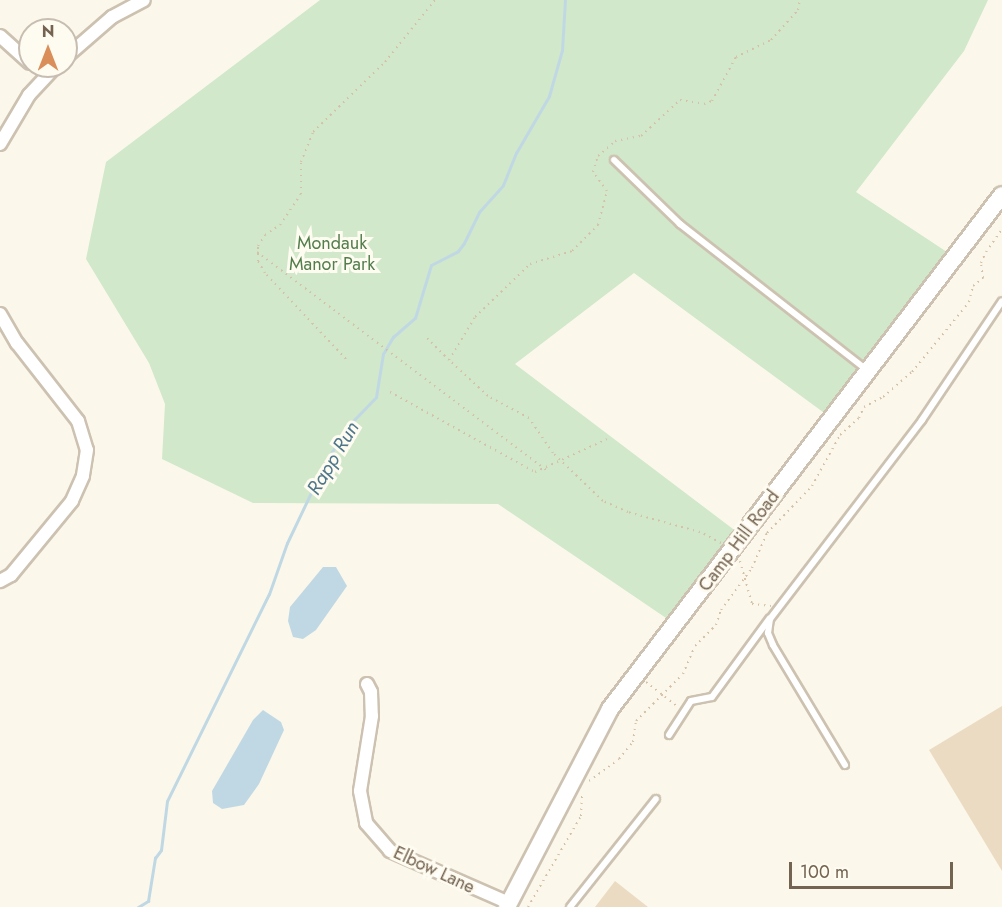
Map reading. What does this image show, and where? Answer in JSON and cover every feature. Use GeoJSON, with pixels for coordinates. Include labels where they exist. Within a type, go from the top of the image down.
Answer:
{"type":"FeatureCollection","features":[{"type":"Feature","properties":{"kind":"street"},"geometry":{"type":"LineString","coordinates":[[78,47],[112,17],[144,0]]}},
{"type":"Feature","properties":{"kind":"street"},"geometry":{"type":"LineString","coordinates":[[0,36],[18,53]]}},
{"type":"Feature","properties":{"kind":"street"},"geometry":{"type":"LineString","coordinates":[[0,144],[18,110],[44,78]]}},
{"type":"Feature","properties":{"kind":"street","name":"Camp Hill Road"},"geometry":{"type":"LineString","coordinates":[[511,906],[578,766],[610,709],[1002,195]]}},
{"type":"Feature","properties":{"kind":"street"},"geometry":{"type":"LineString","coordinates":[[0,314],[17,343],[78,421],[87,450],[83,476],[72,501],[11,575],[0,581]]}},
{"type":"Feature","properties":{"kind":"street","name":"Elbow Lane"},"geometry":{"type":"LineString","coordinates":[[367,684],[373,702],[360,791],[366,823],[396,854],[511,906]]}},
{"type":"Feature","properties":{"kind":"lane"},"geometry":{"type":"LineString","coordinates":[[614,160],[680,224],[868,371]]}},
{"type":"Feature","properties":{"kind":"lane"},"geometry":{"type":"LineString","coordinates":[[669,735],[691,701],[712,697],[776,608],[922,420],[1002,301]]}},
{"type":"Feature","properties":{"kind":"lane"},"geometry":{"type":"LineString","coordinates":[[770,619],[768,633],[773,645],[845,765]]}},
{"type":"Feature","properties":{"kind":"lane"},"geometry":{"type":"LineString","coordinates":[[570,907],[656,799]]}},
{"type":"Feature","properties":{"kind":"path"},"geometry":{"type":"LineString","coordinates":[[346,359],[265,273],[257,252],[265,235],[280,225],[302,194],[301,162],[313,132],[385,62],[435,0]]}},
{"type":"Feature","properties":{"kind":"path"},"geometry":{"type":"LineString","coordinates":[[449,360],[476,317],[530,264],[572,251],[598,225],[607,191],[593,172],[598,156],[615,141],[641,136],[680,100],[704,104],[712,102],[736,57],[771,40],[798,10],[800,0]]}},
{"type":"Feature","properties":{"kind":"path"},"geometry":{"type":"LineString","coordinates":[[588,781],[619,759],[633,742],[636,721],[683,674],[695,646],[716,625],[721,610],[745,577],[767,533],[812,486],[840,435],[859,418],[864,407],[883,397],[912,372],[969,302],[973,286],[983,278],[981,263],[986,252],[1002,230]]}},
{"type":"Feature","properties":{"kind":"path"},"geometry":{"type":"LineString","coordinates":[[257,252],[546,470]]}},
{"type":"Feature","properties":{"kind":"path"},"geometry":{"type":"LineString","coordinates":[[427,338],[488,396],[529,418],[561,461],[603,501],[628,512],[700,532],[731,551],[738,557],[752,604],[776,608]]}},
{"type":"Feature","properties":{"kind":"path"},"geometry":{"type":"LineString","coordinates":[[390,392],[535,472],[546,470],[607,439]]}},
{"type":"Feature","properties":{"kind":"path"},"geometry":{"type":"LineString","coordinates":[[637,674],[684,712]]}},
{"type":"Feature","properties":{"kind":"path"},"geometry":{"type":"LineString","coordinates":[[528,907],[581,816],[582,792]]}},
{"type":"Feature","properties":{"kind":"green space","name":"Mondauk Manor Park"},"geometry":{"type":"Polygon","coordinates":[[[320,0],[988,0],[964,51],[856,192],[950,254],[827,415],[634,273],[515,364],[737,532],[669,620],[498,504],[253,503],[162,459],[165,404],[149,363],[86,259],[106,162],[320,0]]]}},
{"type":"Feature","properties":{"kind":"water"},"geometry":{"type":"Polygon","coordinates":[[[323,567],[336,567],[347,586],[316,630],[303,639],[293,637],[288,621],[290,607],[323,567]]]}},
{"type":"Feature","properties":{"kind":"water"},"geometry":{"type":"Polygon","coordinates":[[[263,710],[281,722],[284,730],[259,784],[244,805],[222,809],[213,803],[212,791],[253,720],[263,710]]]}},
{"type":"Feature","properties":{"kind":"building"},"geometry":{"type":"Polygon","coordinates":[[[1002,706],[1002,871],[929,750],[1002,706]]]}},
{"type":"Feature","properties":{"kind":"building"},"geometry":{"type":"Polygon","coordinates":[[[615,881],[648,907],[595,907],[615,881]]]}},
{"type":"Feature","properties":{"kind":"waterway","name":"Rapp Run"},"geometry":{"type":"LineString","coordinates":[[138,907],[148,901],[155,858],[161,850],[167,801],[269,594],[287,543],[326,461],[349,425],[376,397],[383,354],[393,337],[415,318],[431,265],[458,251],[464,243],[479,212],[503,185],[516,153],[549,96],[562,50],[565,0]]}}]}
